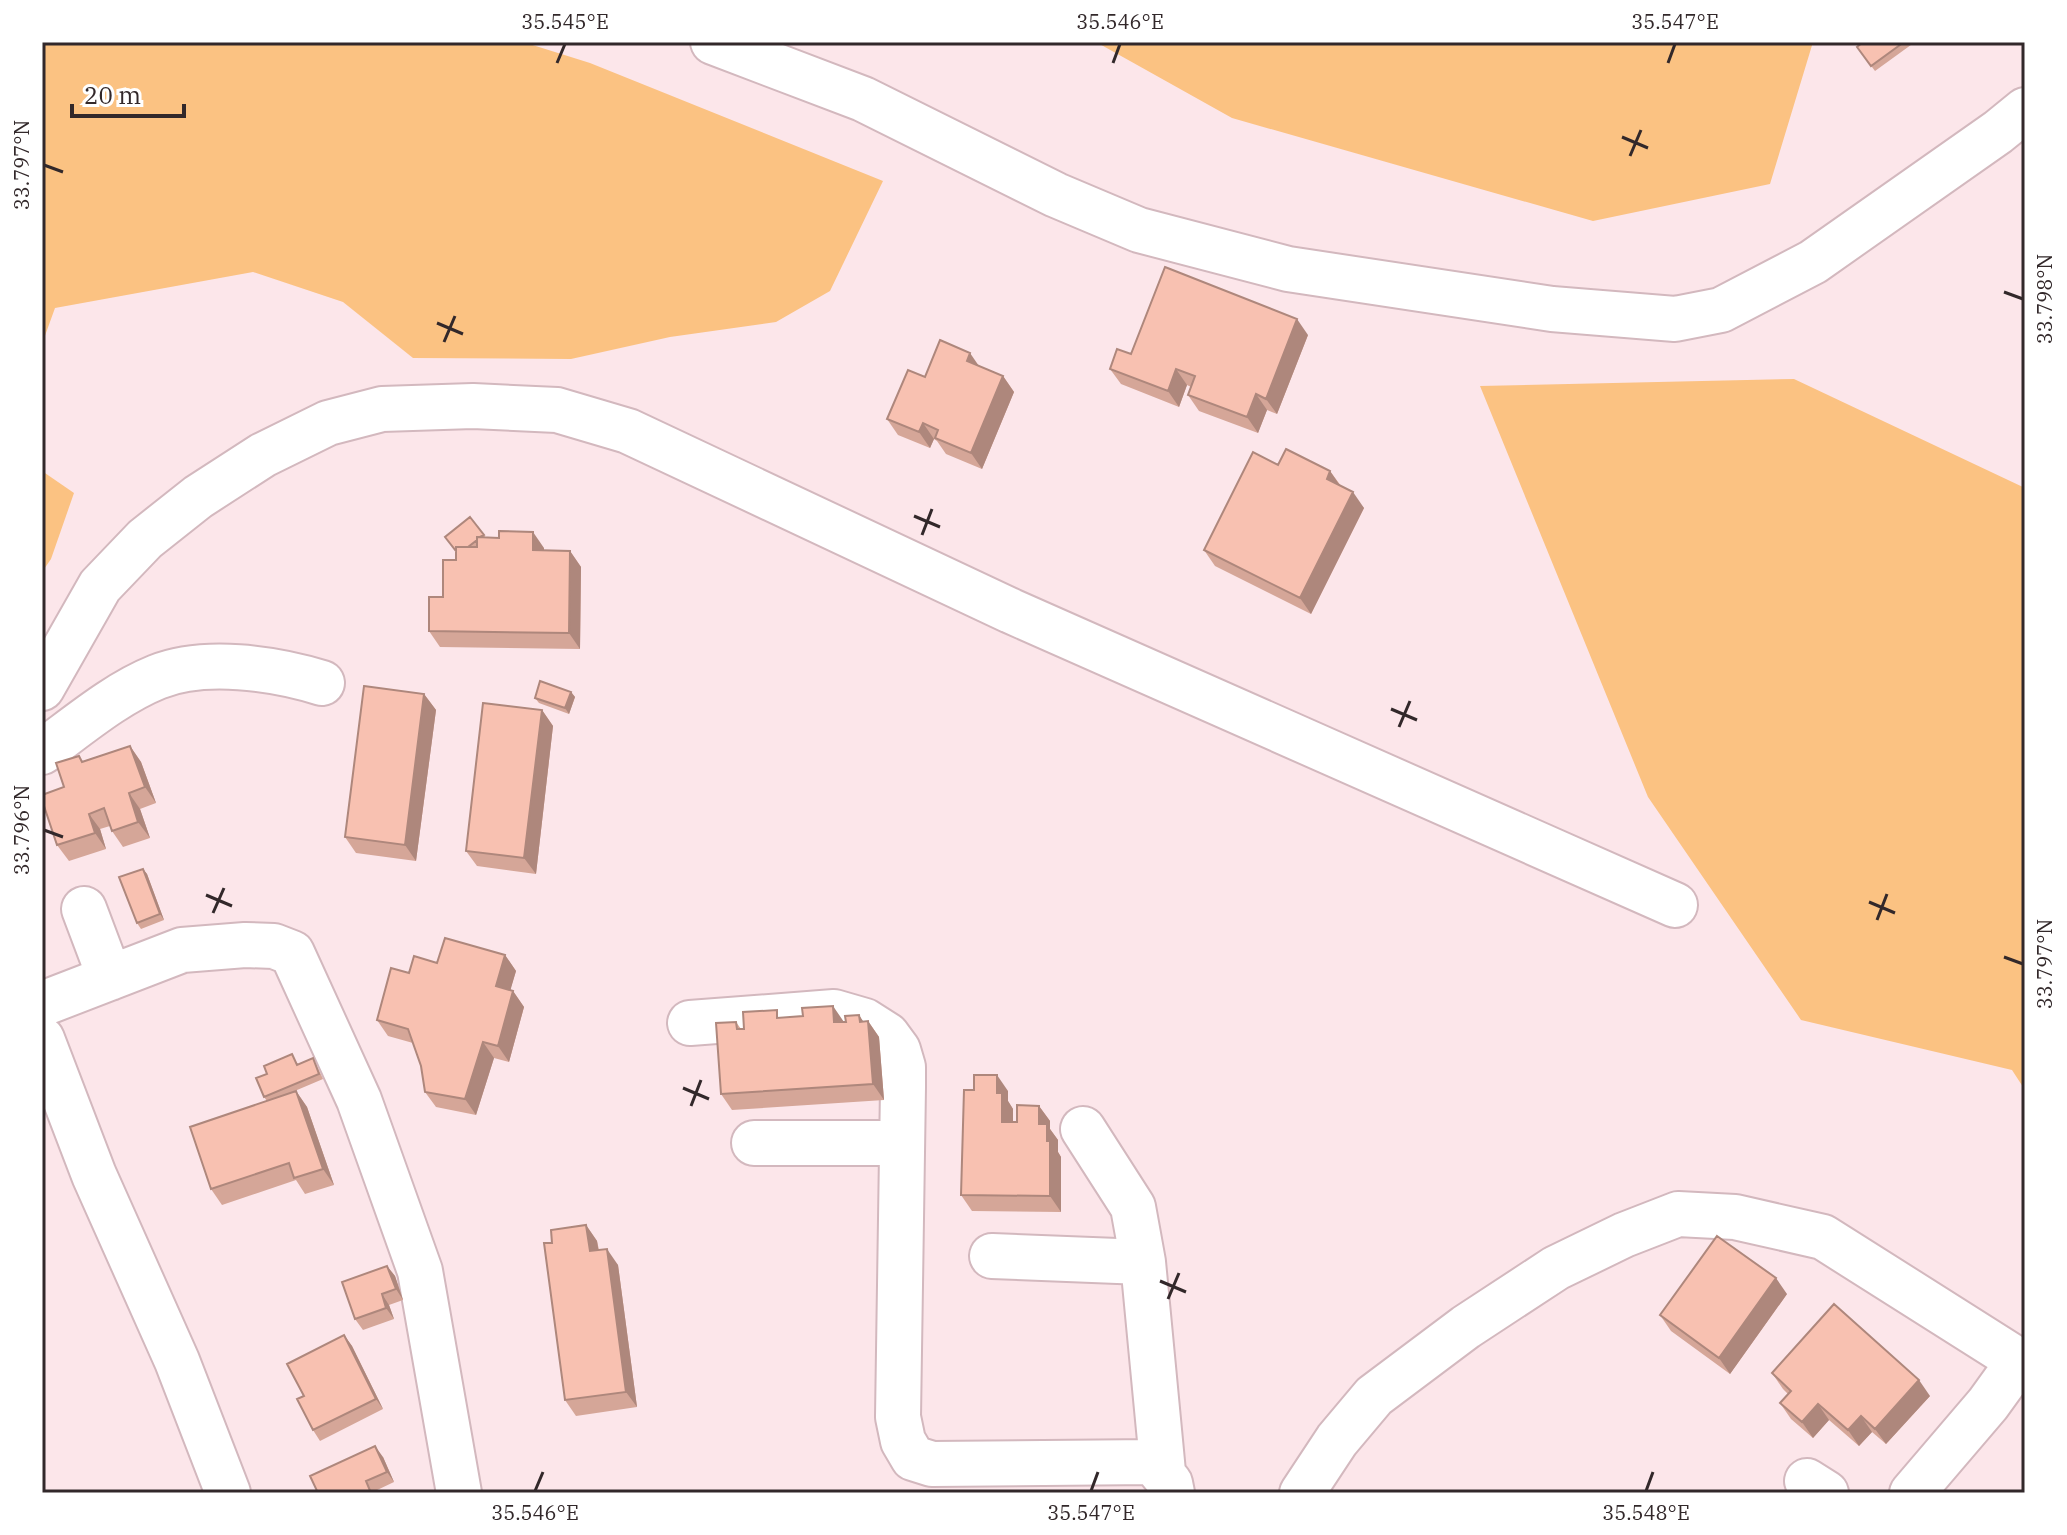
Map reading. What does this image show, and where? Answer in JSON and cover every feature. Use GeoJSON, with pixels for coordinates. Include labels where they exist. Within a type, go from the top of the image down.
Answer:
{"type":"FeatureCollection","features":[{"type":"Feature","properties":{"kind":"street"},"geometry":{"type":"LineString","coordinates":[[713,42],[863,99],[1056,195],[1139,230],[1288,269],[1552,309],[1675,319],[1721,310],[1813,262],[2016,125]]}},
{"type":"Feature","properties":{"kind":"street"},"geometry":{"type":"LineString","coordinates":[[42,688],[100,586],[145,539],[198,497],[263,455],[328,423],[382,409],[473,406],[557,410],[628,431],[1011,611],[1675,905]]}},
{"type":"Feature","properties":{"kind":"street"},"geometry":{"type":"LineString","coordinates":[[42,752],[122,695],[157,677],[184,670],[237,667],[293,674],[322,683]]}},
{"type":"Feature","properties":{"kind":"street"},"geometry":{"type":"LineString","coordinates":[[84,909],[110,978]]}},
{"type":"Feature","properties":{"kind":"street"},"geometry":{"type":"LineString","coordinates":[[42,1004],[182,950],[260,945],[274,946],[292,953],[359,1100],[420,1271],[459,1493]]}},
{"type":"Feature","properties":{"kind":"street"},"geometry":{"type":"LineString","coordinates":[[690,1023],[834,1012],[865,1021],[887,1035],[898,1050],[903,1067],[898,1417],[903,1441],[913,1458],[932,1464],[1153,1462],[1168,1482]]}},
{"type":"Feature","properties":{"kind":"street"},"geometry":{"type":"LineString","coordinates":[[42,1039],[94,1175],[177,1361],[228,1493]]}},
{"type":"Feature","properties":{"kind":"street"},"geometry":{"type":"LineString","coordinates":[[1083,1129],[1133,1207],[1143,1262],[1168,1482]]}},
{"type":"Feature","properties":{"kind":"street"},"geometry":{"type":"LineString","coordinates":[[754,1143],[902,1143]]}},
{"type":"Feature","properties":{"kind":"street"},"geometry":{"type":"LineString","coordinates":[[1302,1493],[1337,1440],[1374,1396],[1466,1327],[1556,1268],[1624,1235],[1678,1214],[1735,1217],[1823,1237],[2022,1362],[1912,1493]]}},
{"type":"Feature","properties":{"kind":"street"},"geometry":{"type":"LineString","coordinates":[[992,1256],[1143,1262]]}},
{"type":"Feature","properties":{"kind":"shaded area"},"geometry":{"type":"Polygon","coordinates":[[[42,42],[523,42],[590,63],[883,181],[830,291],[776,322],[670,337],[571,359],[413,358],[343,302],[253,272],[55,308],[42,344],[42,42]]]}},
{"type":"Feature","properties":{"kind":"shaded area"},"geometry":{"type":"Polygon","coordinates":[[[1096,42],[1813,42],[1770,184],[1593,221],[1232,118],[1096,42]]]}},
{"type":"Feature","properties":{"kind":"shaded area"},"geometry":{"type":"Polygon","coordinates":[[[1794,379],[2025,488],[2025,1090],[2012,1070],[1801,1020],[1648,797],[1480,386],[1794,379]]]}},
{"type":"Feature","properties":{"kind":"shaded area"},"geometry":{"type":"Polygon","coordinates":[[[42,471],[74,493],[51,559],[42,572],[42,471]]]}},
{"type":"Feature","properties":{"kind":"building"},"geometry":{"type":"Polygon","coordinates":[[[1863,42],[1904,42],[1871,66],[1857,47],[1863,42]]]}},
{"type":"Feature","properties":{"kind":"building"},"geometry":{"type":"Polygon","coordinates":[[[1165,267],[1297,319],[1266,399],[1256,394],[1247,417],[1188,395],[1195,376],[1176,369],[1168,391],[1110,369],[1117,349],[1131,354],[1165,267]]]}},
{"type":"Feature","properties":{"kind":"building"},"geometry":{"type":"Polygon","coordinates":[[[940,340],[970,353],[967,361],[1003,376],[971,453],[935,438],[938,430],[923,423],[919,432],[887,419],[908,370],[925,377],[940,340]]]}},
{"type":"Feature","properties":{"kind":"building"},"geometry":{"type":"Polygon","coordinates":[[[1286,449],[1330,471],[1327,479],[1353,492],[1300,598],[1204,550],[1253,452],[1278,465],[1286,449]]]}},
{"type":"Feature","properties":{"kind":"building"},"geometry":{"type":"Polygon","coordinates":[[[470,517],[484,535],[477,537],[468,547],[456,547],[456,551],[445,537],[470,517]]]}},
{"type":"Feature","properties":{"kind":"building"},"geometry":{"type":"Polygon","coordinates":[[[499,531],[533,532],[533,550],[570,551],[569,633],[429,631],[429,597],[443,597],[443,560],[456,560],[456,547],[477,547],[477,537],[499,538],[499,531]]]}},
{"type":"Feature","properties":{"kind":"building"},"geometry":{"type":"Polygon","coordinates":[[[540,681],[571,692],[565,708],[535,698],[540,681]]]}},
{"type":"Feature","properties":{"kind":"building"},"geometry":{"type":"Polygon","coordinates":[[[364,686],[424,694],[405,845],[345,837],[364,686]]]}},
{"type":"Feature","properties":{"kind":"building"},"geometry":{"type":"Polygon","coordinates":[[[483,703],[542,710],[524,858],[466,851],[483,703]]]}},
{"type":"Feature","properties":{"kind":"building"},"geometry":{"type":"Polygon","coordinates":[[[130,746],[145,787],[129,793],[138,822],[112,831],[104,808],[89,814],[95,833],[57,845],[42,800],[42,795],[64,787],[56,763],[79,756],[82,762],[130,746]]]}},
{"type":"Feature","properties":{"kind":"building"},"geometry":{"type":"Polygon","coordinates":[[[143,869],[160,914],[137,923],[119,877],[143,869]]]}},
{"type":"Feature","properties":{"kind":"building"},"geometry":{"type":"Polygon","coordinates":[[[445,938],[505,955],[496,986],[513,991],[498,1046],[483,1042],[465,1099],[425,1092],[421,1066],[408,1029],[377,1020],[391,968],[409,973],[414,956],[437,963],[445,938]]]}},
{"type":"Feature","properties":{"kind":"building"},"geometry":{"type":"Polygon","coordinates":[[[833,1006],[834,1022],[846,1022],[845,1016],[859,1015],[860,1022],[868,1021],[873,1084],[721,1094],[716,1023],[736,1022],[737,1029],[744,1029],[743,1012],[777,1010],[777,1018],[803,1016],[802,1008],[833,1006]]]}},
{"type":"Feature","properties":{"kind":"building"},"geometry":{"type":"Polygon","coordinates":[[[292,1054],[297,1065],[313,1058],[319,1074],[264,1097],[256,1078],[267,1074],[264,1066],[292,1054]]]}},
{"type":"Feature","properties":{"kind":"building"},"geometry":{"type":"Polygon","coordinates":[[[974,1075],[997,1075],[997,1093],[1002,1093],[1002,1122],[1017,1122],[1017,1105],[1039,1106],[1039,1124],[1047,1124],[1047,1141],[1050,1141],[1050,1196],[961,1195],[964,1090],[974,1090],[974,1075]]]}},
{"type":"Feature","properties":{"kind":"building"},"geometry":{"type":"Polygon","coordinates":[[[296,1091],[323,1169],[294,1178],[289,1163],[211,1189],[190,1127],[296,1091]]]}},
{"type":"Feature","properties":{"kind":"building"},"geometry":{"type":"Polygon","coordinates":[[[586,1225],[590,1251],[607,1249],[626,1392],[565,1400],[544,1243],[552,1243],[551,1230],[586,1225]]]}},
{"type":"Feature","properties":{"kind":"building"},"geometry":{"type":"Polygon","coordinates":[[[1717,1236],[1776,1278],[1719,1358],[1660,1315],[1717,1236]]]}},
{"type":"Feature","properties":{"kind":"building"},"geometry":{"type":"Polygon","coordinates":[[[387,1266],[396,1289],[382,1294],[386,1308],[355,1319],[342,1282],[387,1266]]]}},
{"type":"Feature","properties":{"kind":"building"},"geometry":{"type":"Polygon","coordinates":[[[1834,1304],[1919,1380],[1875,1429],[1861,1416],[1848,1430],[1818,1404],[1802,1422],[1780,1403],[1791,1391],[1772,1373],[1834,1304]]]}},
{"type":"Feature","properties":{"kind":"building"},"geometry":{"type":"Polygon","coordinates":[[[344,1335],[376,1399],[313,1430],[297,1399],[304,1396],[287,1364],[344,1335]]]}},
{"type":"Feature","properties":{"kind":"building"},"geometry":{"type":"Polygon","coordinates":[[[375,1446],[387,1472],[366,1481],[371,1493],[318,1493],[310,1476],[375,1446]]]}}]}
